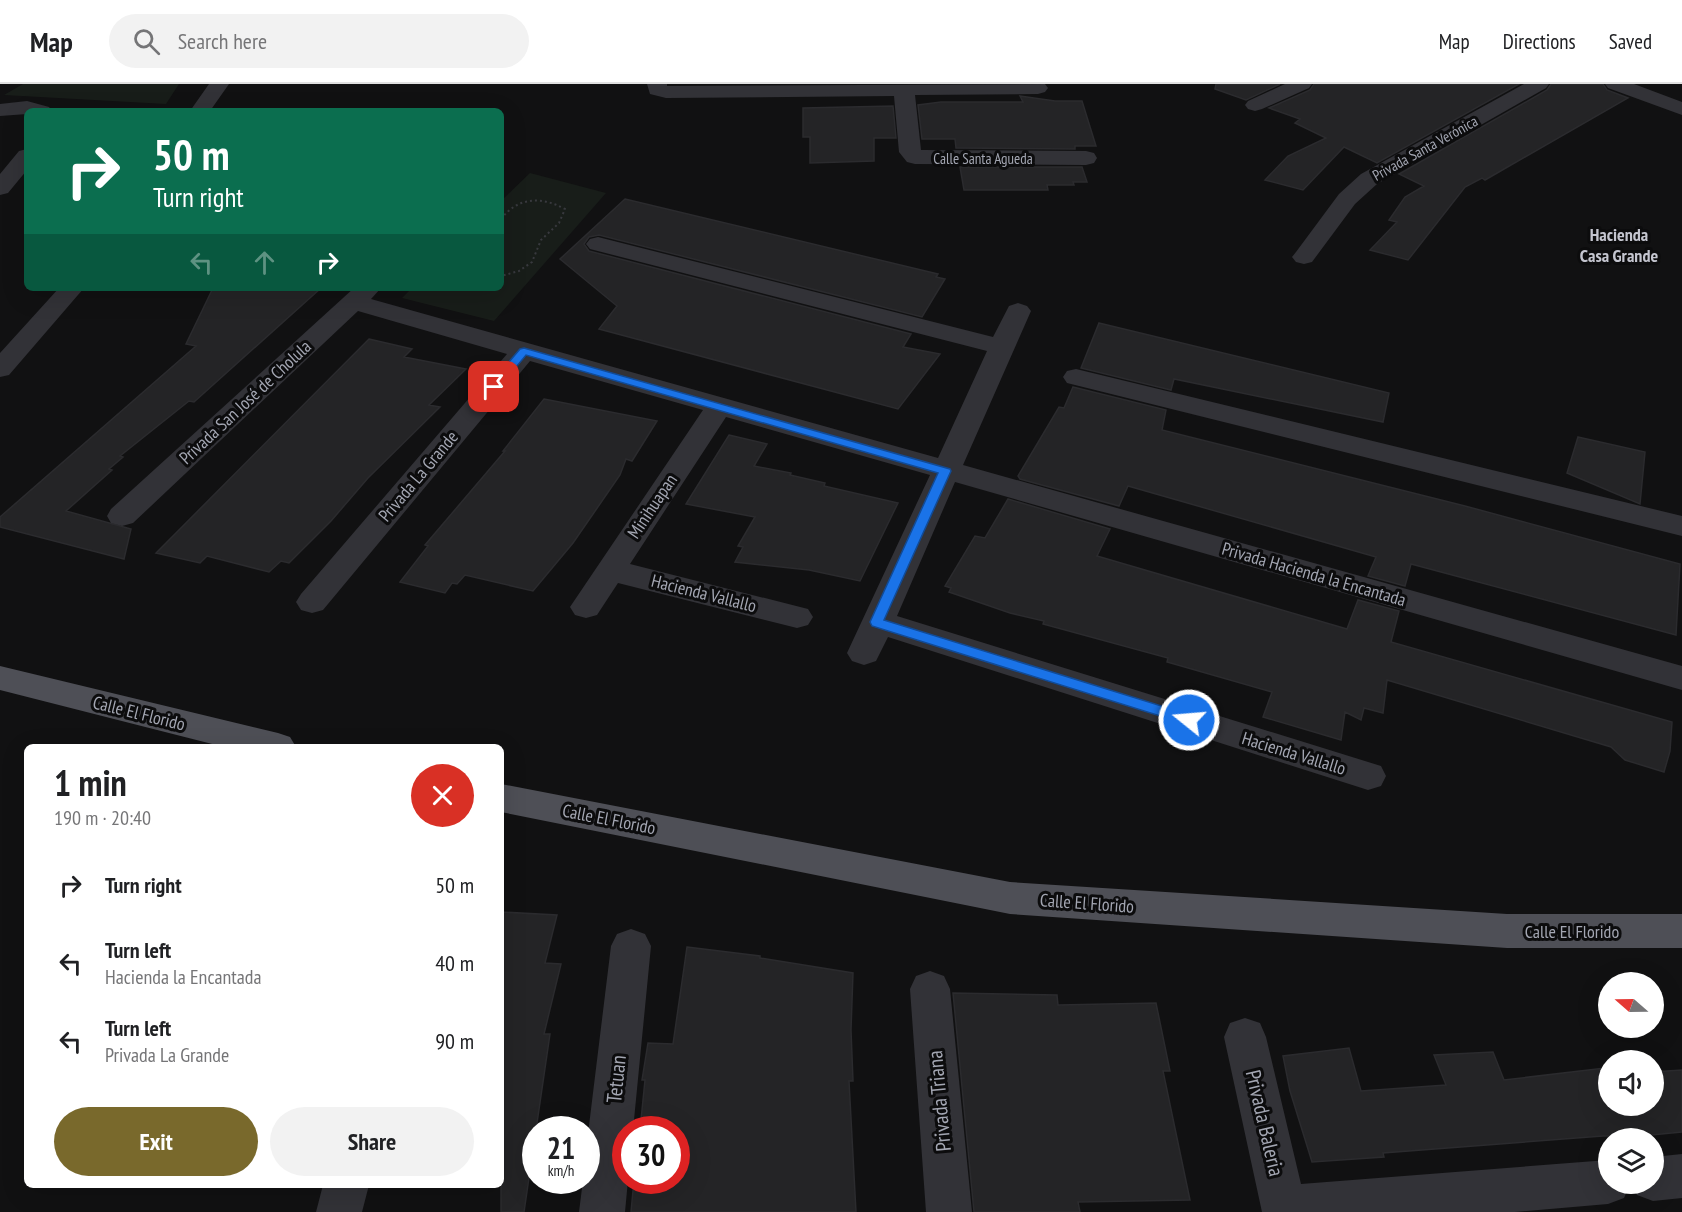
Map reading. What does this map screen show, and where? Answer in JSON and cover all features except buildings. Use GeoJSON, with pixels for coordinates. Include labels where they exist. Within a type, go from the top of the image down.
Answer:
{"type":"FeatureCollection","features":[{"type":"Feature","properties":{"kind":"main road","name":"Calle El Florido"},"geometry":{"type":"LineString","coordinates":[[0,678],[266,744]]}},
{"type":"Feature","properties":{"kind":"main road","name":"Calle El Florido"},"geometry":{"type":"LineString","coordinates":[[504,799],[1010,898],[1507,931],[1682,932]]}},
{"type":"Feature","properties":{"kind":"street"},"geometry":{"type":"LineString","coordinates":[[202,108],[219,84]]}},
{"type":"Feature","properties":{"kind":"street"},"geometry":{"type":"LineString","coordinates":[[1255,105],[1302,84]]}},
{"type":"Feature","properties":{"kind":"street","name":"Privada Santa Verónica"},"geometry":{"type":"LineString","coordinates":[[1304,257],[1347,199],[1369,179],[1539,84]]}},
{"type":"Feature","properties":{"kind":"street"},"geometry":{"type":"LineString","coordinates":[[1615,84],[1682,108]]}},
{"type":"Feature","properties":{"kind":"street"},"geometry":{"type":"LineString","coordinates":[[657,86],[657,90],[666,92],[1038,88]]}},
{"type":"Feature","properties":{"kind":"street","name":"Calle Santa Agueda"},"geometry":{"type":"LineString","coordinates":[[904,89],[910,152],[915,157],[1086,158]]}},
{"type":"Feature","properties":{"kind":"street"},"geometry":{"type":"LineString","coordinates":[[0,110],[8,107],[34,108]]}},
{"type":"Feature","properties":{"kind":"street"},"geometry":{"type":"LineString","coordinates":[[0,188],[24,160]]}},
{"type":"Feature","properties":{"kind":"street"},"geometry":{"type":"LineString","coordinates":[[598,244],[1001,347]]}},
{"type":"Feature","properties":{"kind":"street"},"geometry":{"type":"LineString","coordinates":[[0,369],[69,291]]}},
{"type":"Feature","properties":{"kind":"street","name":"Privada Hacienda la Encantada"},"geometry":{"type":"LineString","coordinates":[[361,295],[524,351],[1682,678]]}},
{"type":"Feature","properties":{"kind":"street","name":"Privada San José de Cholula"},"geometry":{"type":"LineString","coordinates":[[122,516],[361,295]]}},
{"type":"Feature","properties":{"kind":"street"},"geometry":{"type":"LineString","coordinates":[[864,653],[1018,311]]}},
{"type":"Feature","properties":{"kind":"street","name":"Privada La Grande"},"geometry":{"type":"LineString","coordinates":[[312,602],[524,351]]}},
{"type":"Feature","properties":{"kind":"street"},"geometry":{"type":"LineString","coordinates":[[1076,377],[1682,526]]}},
{"type":"Feature","properties":{"kind":"street","name":"Minihuapan"},"geometry":{"type":"LineString","coordinates":[[586,607],[719,406]]}},
{"type":"Feature","properties":{"kind":"street","name":"Hacienda Vallallo"},"geometry":{"type":"LineString","coordinates":[[610,570],[797,617]]}},
{"type":"Feature","properties":{"kind":"street","name":"Hacienda Vallallo"},"geometry":{"type":"LineString","coordinates":[[876,622],[1368,776]]}},
{"type":"Feature","properties":{"kind":"street","name":"Tetuan"},"geometry":{"type":"LineString","coordinates":[[602,1212],[630,946]]}},
{"type":"Feature","properties":{"kind":"street","name":"Privada Triana"},"geometry":{"type":"LineString","coordinates":[[930,989],[949,1212]]}},
{"type":"Feature","properties":{"kind":"street","name":"Privada Baleria"},"geometry":{"type":"LineString","coordinates":[[1245,1037],[1285,1210],[1598,1183]]}},
{"type":"Feature","properties":{"kind":"street"},"geometry":{"type":"LineString","coordinates":[[1664,1178],[1682,1176]]}},
{"type":"Feature","properties":{"kind":"street"},"geometry":{"type":"LineString","coordinates":[[339,1212],[345,1188]]}},
{"type":"Feature","properties":{"kind":"path"},"geometry":{"type":"LineString","coordinates":[[504,214],[519,201],[539,200],[556,203],[565,209],[559,223],[541,240],[532,262],[519,271],[504,275]]}},
{"type":"Feature","properties":{"kind":"shaded area"},"geometry":{"type":"Polygon","coordinates":[[[23,84],[179,84],[166,104],[4,95],[23,84]]]}},
{"type":"Feature","properties":{"kind":"shaded area"},"geometry":{"type":"Polygon","coordinates":[[[530,173],[606,193],[494,321],[402,298],[409,291],[504,291],[504,198],[530,173]]]}},
{"type":"Feature","properties":{"kind":"district","name":"Hacienda Casa Grande"},"geometry":{"type":"Point","coordinates":[1619,244]}},
{"type":"Feature","properties":{"kind":"route"},"geometry":{"type":"LineString","coordinates":[[494,387],[524,351],[945,471],[876,622],[1189,720]]}}]}
